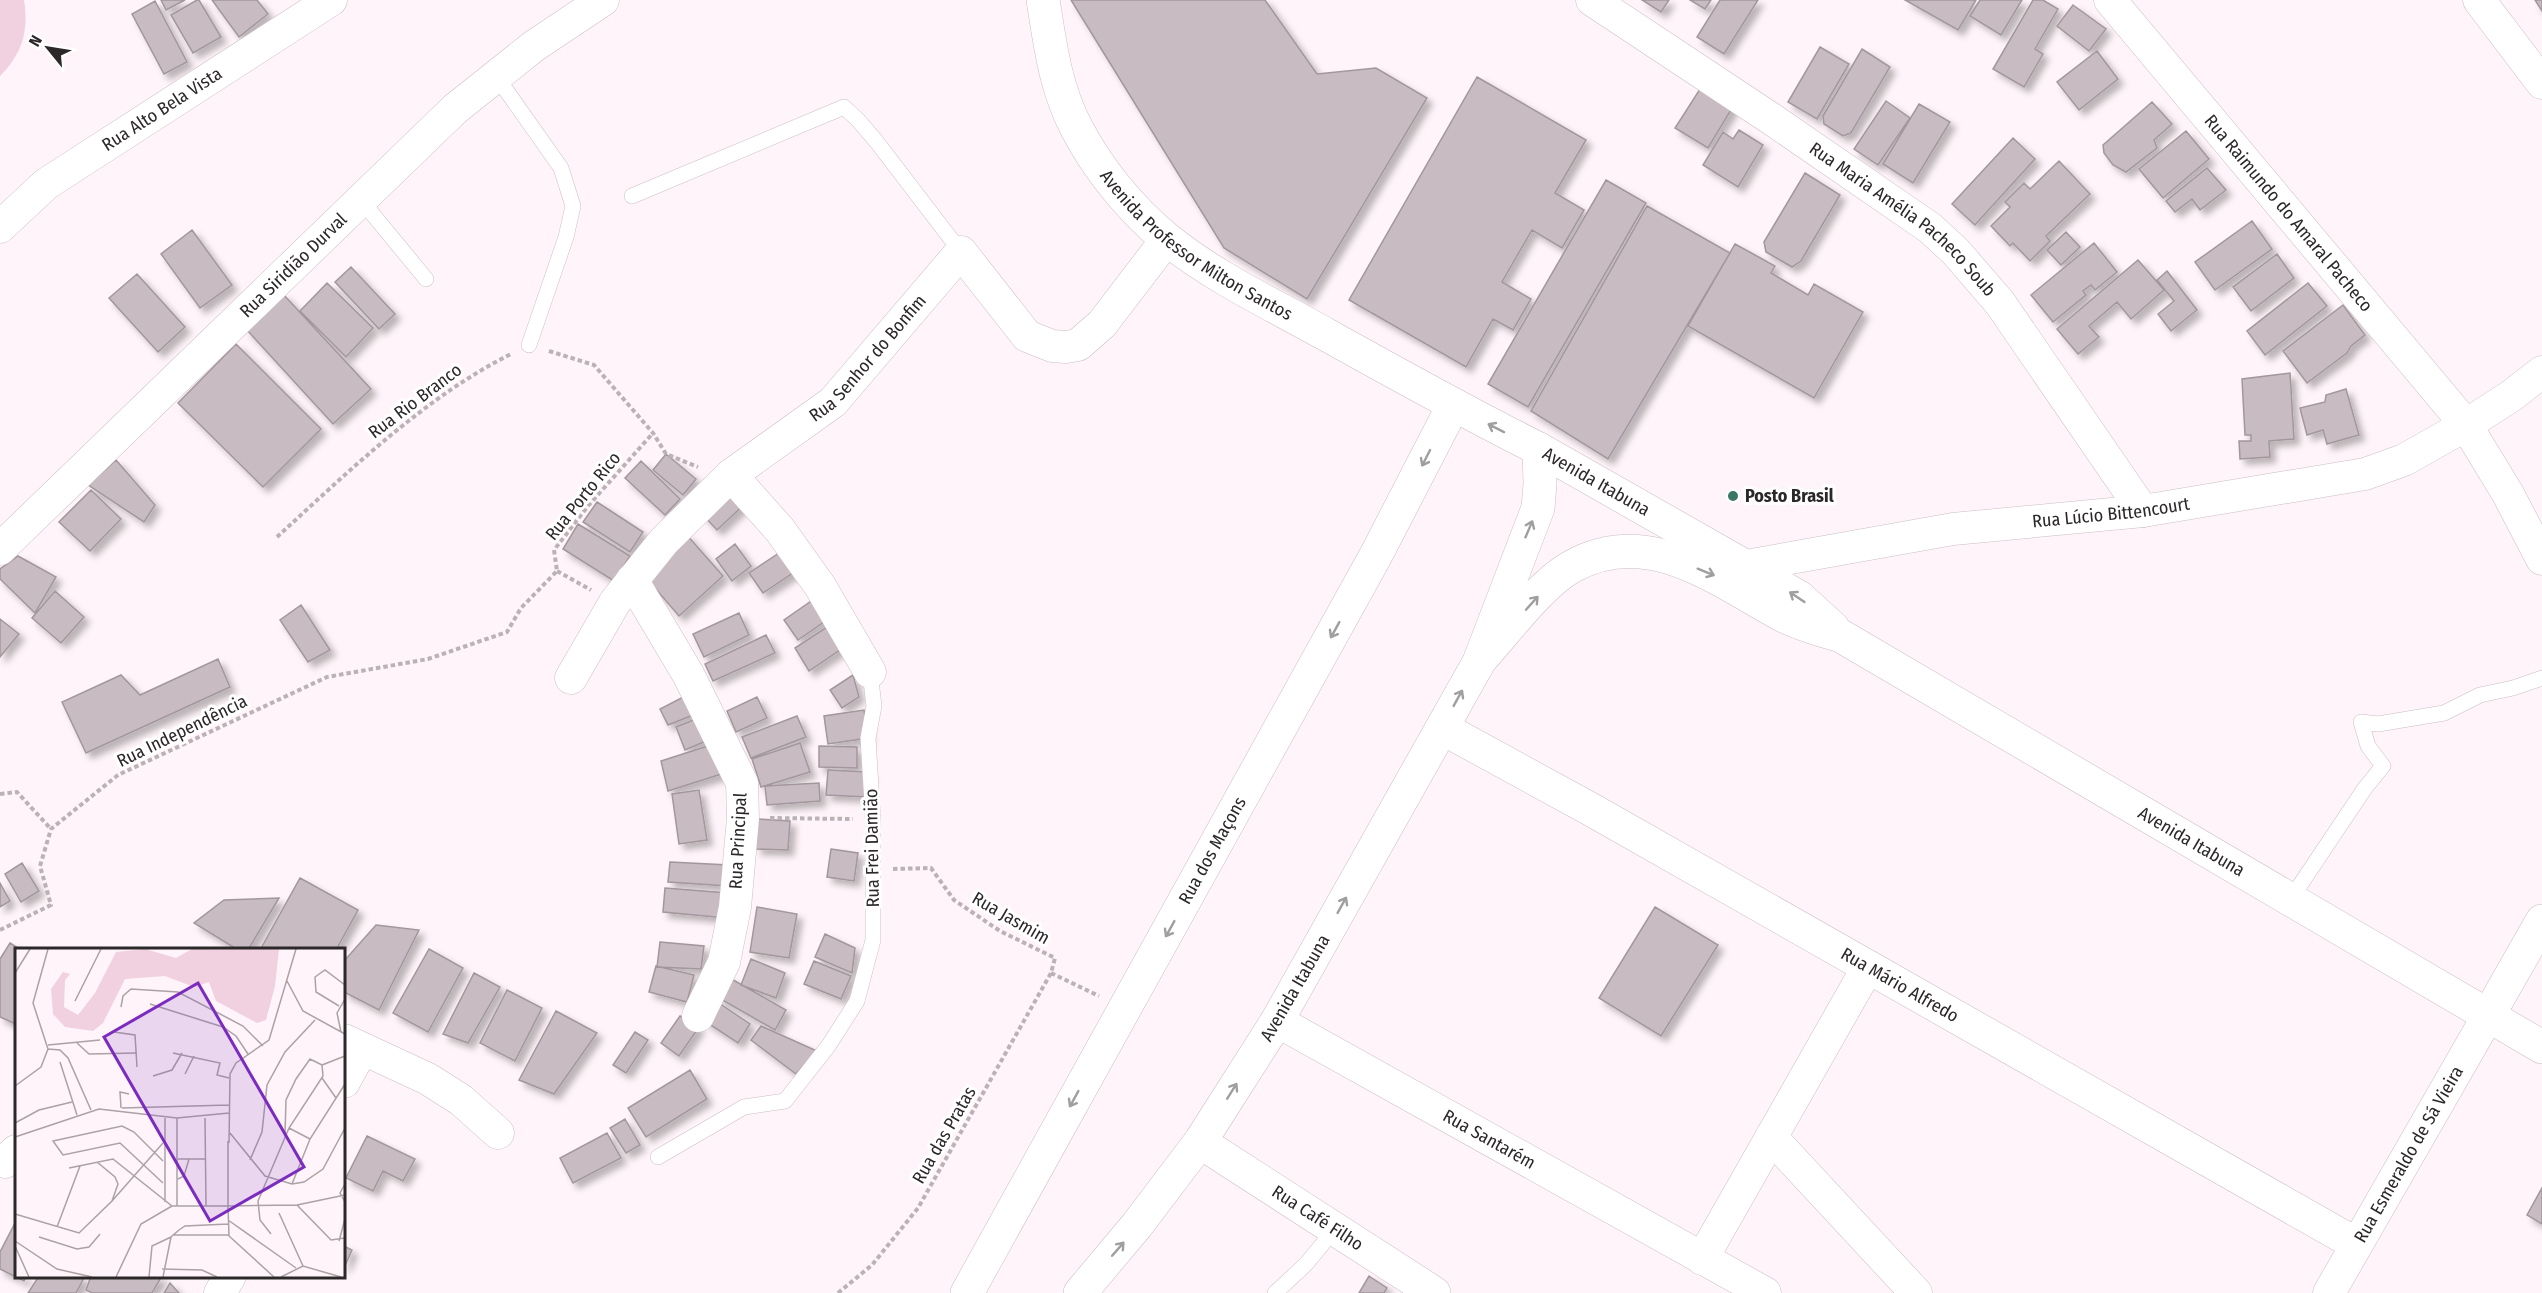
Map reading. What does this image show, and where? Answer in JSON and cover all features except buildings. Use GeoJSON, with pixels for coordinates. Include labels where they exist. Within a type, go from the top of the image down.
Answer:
{"type":"FeatureCollection","features":[{"type":"Feature","properties":{"kind":"main road","name":"Avenida Professor Milton Santos"},"geometry":{"type":"LineString","coordinates":[[1043,0],[1056,79],[1075,127],[1099,164],[1135,209],[1167,239],[1209,268],[1453,406],[1539,449]]}},
{"type":"Feature","properties":{"kind":"main road","name":"Rua dos Maçons"},"geometry":{"type":"LineString","coordinates":[[967,1293],[1376,555],[1453,406]]}},
{"type":"Feature","properties":{"kind":"main road","name":"Avenida Itabuna"},"geometry":{"type":"LineString","coordinates":[[1539,449],[1799,597],[1840,636]]}},
{"type":"Feature","properties":{"kind":"main road","name":"Avenida Itabuna"},"geometry":{"type":"LineString","coordinates":[[1080,1293],[1137,1226],[1200,1142],[1277,1020],[1479,662],[1538,508],[1539,449]]}},
{"type":"Feature","properties":{"kind":"main road","name":"Avenida Itabuna"},"geometry":{"type":"LineString","coordinates":[[1479,662],[1545,587],[1572,566],[1604,553],[1635,551],[1671,558],[1719,578],[1782,615],[1840,636],[2542,1047]]}},
{"type":"Feature","properties":{"kind":"main road","name":"Rua Mário Alfredo"},"geometry":{"type":"LineString","coordinates":[[1442,728],[1592,810],[2356,1244]]}},
{"type":"Feature","properties":{"kind":"main road"},"geometry":{"type":"LineString","coordinates":[[2488,1016],[2542,921]]}},
{"type":"Feature","properties":{"kind":"main road","name":"Rua Café Filho"},"geometry":{"type":"LineString","coordinates":[[1200,1142],[1434,1293]]}},
{"type":"Feature","properties":{"kind":"street","name":"Rua Alto Bela Vista"},"geometry":{"type":"LineString","coordinates":[[0,227],[46,184],[331,0]]}},
{"type":"Feature","properties":{"kind":"street","name":"Rua Siridião Durval"},"geometry":{"type":"LineString","coordinates":[[0,549],[455,109],[534,46],[603,0]]}},
{"type":"Feature","properties":{"kind":"street","name":"Rua Maria Amélia Pacheco Soub"},"geometry":{"type":"LineString","coordinates":[[1592,0],[1930,228],[1956,252],[2000,303],[2143,511]]}},
{"type":"Feature","properties":{"kind":"street","name":"Rua Raimundo do Amaral Pacheco"},"geometry":{"type":"LineString","coordinates":[[2094,0],[2116,8],[2466,425],[2508,494],[2542,559]]}},
{"type":"Feature","properties":{"kind":"street"},"geometry":{"type":"LineString","coordinates":[[2479,0],[2542,82]]}},
{"type":"Feature","properties":{"kind":"street"},"geometry":{"type":"LineString","coordinates":[[961,252],[1027,336],[1052,346],[1066,347],[1078,345],[1102,324],[1167,239]]}},
{"type":"Feature","properties":{"kind":"street","name":"Rua Senhor do Bonfim"},"geometry":{"type":"LineString","coordinates":[[571,678],[623,591],[664,541],[731,475],[833,402],[961,252]]}},
{"type":"Feature","properties":{"kind":"street","name":"Rua Lúcio Bittencourt"},"geometry":{"type":"LineString","coordinates":[[1746,566],[1953,529],[2143,511],[2364,474],[2404,460],[2466,425],[2511,396],[2542,372]]}},
{"type":"Feature","properties":{"kind":"street","name":"Rua Frei Damião"},"geometry":{"type":"LineString","coordinates":[[731,475],[780,530],[820,586],[870,672]]}},
{"type":"Feature","properties":{"kind":"street","name":"Rua Principal"},"geometry":{"type":"LineString","coordinates":[[623,591],[687,674],[742,783],[743,818],[735,907],[724,962],[698,1016]]}},
{"type":"Feature","properties":{"kind":"street"},"geometry":{"type":"LineString","coordinates":[[1702,1259],[1868,968]]}},
{"type":"Feature","properties":{"kind":"street","name":"Rua Esmeraldo de Sá Vieira"},"geometry":{"type":"LineString","coordinates":[[2329,1293],[2488,1016]]}},
{"type":"Feature","properties":{"kind":"street","name":"Rua Santarém"},"geometry":{"type":"LineString","coordinates":[[1277,1020],[1765,1293]]}},
{"type":"Feature","properties":{"kind":"street"},"geometry":{"type":"LineString","coordinates":[[345,1078],[353,1045],[428,1079],[461,1100],[498,1133]]}},
{"type":"Feature","properties":{"kind":"street"},"geometry":{"type":"LineString","coordinates":[[1771,1137],[1916,1293]]}},
{"type":"Feature","properties":{"kind":"street"},"geometry":{"type":"LineString","coordinates":[[220,1293],[229,1278]]}},
{"type":"Feature","properties":{"kind":"lane"},"geometry":{"type":"LineString","coordinates":[[496,76],[561,168],[573,206],[566,237],[529,345]]}},
{"type":"Feature","properties":{"kind":"lane"},"geometry":{"type":"LineString","coordinates":[[632,196],[844,107],[870,134],[961,252]]}},
{"type":"Feature","properties":{"kind":"lane"},"geometry":{"type":"LineString","coordinates":[[361,200],[426,279]]}},
{"type":"Feature","properties":{"kind":"lane","name":"Rua Frei Damião"},"geometry":{"type":"LineString","coordinates":[[658,1157],[744,1107],[785,1101],[829,1045],[856,1001],[873,940],[873,820],[868,738],[874,706],[870,672]]}},
{"type":"Feature","properties":{"kind":"lane"},"geometry":{"type":"LineString","coordinates":[[2290,900],[2365,788],[2383,766],[2368,746],[2361,722],[2378,724],[2444,713],[2480,695],[2513,688],[2542,678]]}},
{"type":"Feature","properties":{"kind":"lane"},"geometry":{"type":"LineString","coordinates":[[1275,1293],[1306,1264],[1335,1229]]}},
{"type":"Feature","properties":{"kind":"path"},"geometry":{"type":"LineString","coordinates":[[529,345],[594,365],[653,433],[666,454],[687,464],[731,475]]}},
{"type":"Feature","properties":{"kind":"path","name":"Rua Rio Branco"},"geometry":{"type":"LineString","coordinates":[[277,537],[371,452],[467,378],[529,345]]}},
{"type":"Feature","properties":{"kind":"path","name":"Rua Porto Rico"},"geometry":{"type":"LineString","coordinates":[[327,676],[428,658],[507,632],[520,608],[557,571],[554,550],[588,506],[653,433]]}},
{"type":"Feature","properties":{"kind":"path"},"geometry":{"type":"LineString","coordinates":[[557,571],[623,591]]}},
{"type":"Feature","properties":{"kind":"path","name":"Rua Independência"},"geometry":{"type":"LineString","coordinates":[[51,829],[118,776],[327,676]]}},
{"type":"Feature","properties":{"kind":"path"},"geometry":{"type":"LineString","coordinates":[[0,794],[17,792],[51,829],[40,866],[51,905],[0,930]]}},
{"type":"Feature","properties":{"kind":"path"},"geometry":{"type":"LineString","coordinates":[[743,818],[873,820]]}},
{"type":"Feature","properties":{"kind":"path","name":"Rua Jasmim"},"geometry":{"type":"LineString","coordinates":[[873,869],[931,868],[954,900],[1000,931],[1055,958],[1052,973],[1126,1009]]}},
{"type":"Feature","properties":{"kind":"path","name":"Rua das Pratas"},"geometry":{"type":"LineString","coordinates":[[838,1293],[872,1265],[918,1208],[1052,973]]}},
{"type":"Feature","properties":{"kind":"shaded area"},"geometry":{"type":"Polygon","coordinates":[[[0,0],[24,0],[25,22],[19,50],[0,76],[0,0]]]}},
{"type":"Feature","properties":{"kind":"place","name":"Posto Brasil"},"geometry":{"type":"Point","coordinates":[1733,496]}}]}
